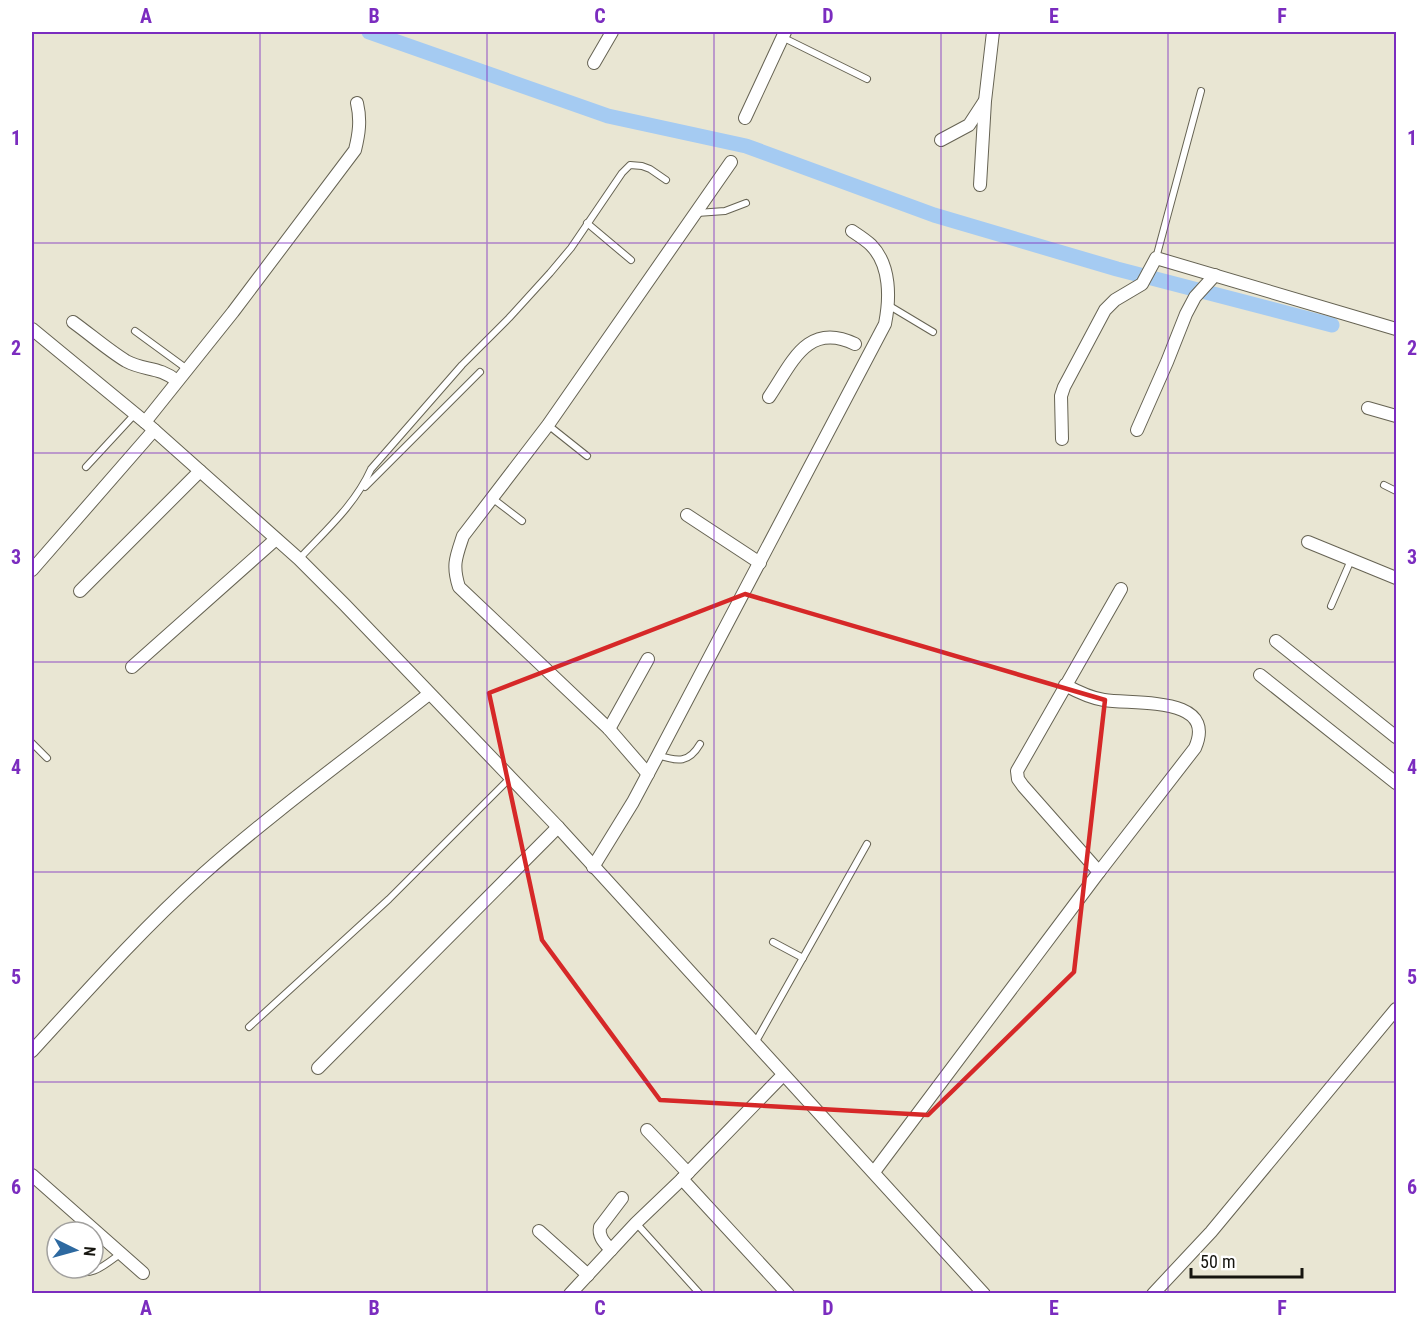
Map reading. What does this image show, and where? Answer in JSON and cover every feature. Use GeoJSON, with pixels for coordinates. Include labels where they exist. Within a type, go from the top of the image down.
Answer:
{"type":"FeatureCollection","features":[{"type":"Feature","properties":{"kind":"street"},"geometry":{"type":"LineString","coordinates":[[594,63],[612,32]]}},
{"type":"Feature","properties":{"kind":"street"},"geometry":{"type":"LineString","coordinates":[[980,185],[985,101],[993,32]]}},
{"type":"Feature","properties":{"kind":"street"},"geometry":{"type":"LineString","coordinates":[[745,118],[784,34]]}},
{"type":"Feature","properties":{"kind":"street"},"geometry":{"type":"LineString","coordinates":[[941,140],[969,125],[985,101]]}},
{"type":"Feature","properties":{"kind":"street"},"geometry":{"type":"LineString","coordinates":[[32,570],[145,422],[233,312],[355,150],[360,131],[360,114],[357,103]]}},
{"type":"Feature","properties":{"kind":"street"},"geometry":{"type":"LineString","coordinates":[[648,774],[609,729],[459,587],[454,571],[456,555],[463,536],[548,425],[731,162]]}},
{"type":"Feature","properties":{"kind":"street"},"geometry":{"type":"LineString","coordinates":[[593,867],[648,774],[760,563],[863,349],[885,324],[888,305],[884,267],[873,246],[852,231]]}},
{"type":"Feature","properties":{"kind":"street"},"geometry":{"type":"LineString","coordinates":[[1062,439],[1061,396],[1064,387],[1105,310],[1115,300],[1142,284],[1154,262],[1396,329]]}},
{"type":"Feature","properties":{"kind":"street"},"geometry":{"type":"LineString","coordinates":[[1137,430],[1186,314],[1195,297],[1213,278]]}},
{"type":"Feature","properties":{"kind":"street"},"geometry":{"type":"LineString","coordinates":[[73,322],[128,362],[156,369],[177,381]]}},
{"type":"Feature","properties":{"kind":"street"},"geometry":{"type":"LineString","coordinates":[[32,329],[145,422],[299,560],[345,605],[511,777],[984,1293]]}},
{"type":"Feature","properties":{"kind":"street"},"geometry":{"type":"LineString","coordinates":[[769,397],[797,356],[812,341],[825,336],[845,340],[863,349]]}},
{"type":"Feature","properties":{"kind":"street"},"geometry":{"type":"LineString","coordinates":[[1368,408],[1396,416]]}},
{"type":"Feature","properties":{"kind":"street"},"geometry":{"type":"LineString","coordinates":[[80,591],[200,471]]}},
{"type":"Feature","properties":{"kind":"street"},"geometry":{"type":"LineString","coordinates":[[687,514],[760,563]]}},
{"type":"Feature","properties":{"kind":"street"},"geometry":{"type":"LineString","coordinates":[[132,667],[276,539]]}},
{"type":"Feature","properties":{"kind":"street"},"geometry":{"type":"LineString","coordinates":[[1308,542],[1396,578]]}},
{"type":"Feature","properties":{"kind":"street"},"geometry":{"type":"LineString","coordinates":[[1099,872],[1023,786],[1018,779],[1017,771],[1121,589]]}},
{"type":"Feature","properties":{"kind":"street"},"geometry":{"type":"LineString","coordinates":[[1276,641],[1396,737]]}},
{"type":"Feature","properties":{"kind":"street"},"geometry":{"type":"LineString","coordinates":[[609,729],[648,659]]}},
{"type":"Feature","properties":{"kind":"street"},"geometry":{"type":"LineString","coordinates":[[1260,675],[1396,783]]}},
{"type":"Feature","properties":{"kind":"street"},"geometry":{"type":"LineString","coordinates":[[874,1172],[1195,748],[1200,737],[1199,727],[1194,717],[1185,710],[1170,706],[1089,697],[1065,686]]}},
{"type":"Feature","properties":{"kind":"street"},"geometry":{"type":"LineString","coordinates":[[32,1051],[123,951],[201,876],[429,694]]}},
{"type":"Feature","properties":{"kind":"street"},"geometry":{"type":"LineString","coordinates":[[318,1068],[558,828]]}},
{"type":"Feature","properties":{"kind":"street"},"geometry":{"type":"LineString","coordinates":[[1154,1293],[1211,1232],[1396,1009]]}},
{"type":"Feature","properties":{"kind":"street"},"geometry":{"type":"LineString","coordinates":[[570,1293],[783,1075]]}},
{"type":"Feature","properties":{"kind":"street"},"geometry":{"type":"LineString","coordinates":[[647,1130],[788,1293]]}},
{"type":"Feature","properties":{"kind":"street"},"geometry":{"type":"LineString","coordinates":[[32,1175],[143,1273]]}},
{"type":"Feature","properties":{"kind":"street"},"geometry":{"type":"LineString","coordinates":[[611,1250],[601,1238],[600,1227],[622,1198]]}},
{"type":"Feature","properties":{"kind":"street"},"geometry":{"type":"LineString","coordinates":[[539,1231],[588,1275]]}},
{"type":"Feature","properties":{"kind":"lane"},"geometry":{"type":"LineString","coordinates":[[784,34],[867,79]]}},
{"type":"Feature","properties":{"kind":"lane"},"geometry":{"type":"LineString","coordinates":[[1154,262],[1201,91]]}},
{"type":"Feature","properties":{"kind":"lane"},"geometry":{"type":"LineString","coordinates":[[362,489],[371,469],[462,365],[509,318],[571,248],[622,173],[630,165],[642,166],[666,180]]}},
{"type":"Feature","properties":{"kind":"lane"},"geometry":{"type":"LineString","coordinates":[[696,213],[725,211],[746,203]]}},
{"type":"Feature","properties":{"kind":"lane"},"geometry":{"type":"LineString","coordinates":[[587,224],[631,260]]}},
{"type":"Feature","properties":{"kind":"lane"},"geometry":{"type":"LineString","coordinates":[[888,305],[933,332]]}},
{"type":"Feature","properties":{"kind":"lane"},"geometry":{"type":"LineString","coordinates":[[135,332],[187,369]]}},
{"type":"Feature","properties":{"kind":"lane"},"geometry":{"type":"LineString","coordinates":[[299,560],[362,489],[480,372]]}},
{"type":"Feature","properties":{"kind":"lane"},"geometry":{"type":"LineString","coordinates":[[86,466],[145,422]]}},
{"type":"Feature","properties":{"kind":"lane"},"geometry":{"type":"LineString","coordinates":[[548,425],[586,456]]}},
{"type":"Feature","properties":{"kind":"lane"},"geometry":{"type":"LineString","coordinates":[[1384,485],[1396,490]]}},
{"type":"Feature","properties":{"kind":"lane"},"geometry":{"type":"LineString","coordinates":[[492,498],[522,521]]}},
{"type":"Feature","properties":{"kind":"lane"},"geometry":{"type":"LineString","coordinates":[[1331,606],[1351,560]]}},
{"type":"Feature","properties":{"kind":"lane"},"geometry":{"type":"LineString","coordinates":[[32,743],[47,758]]}},
{"type":"Feature","properties":{"kind":"lane"},"geometry":{"type":"LineString","coordinates":[[658,755],[673,760],[683,759],[694,755],[700,744]]}},
{"type":"Feature","properties":{"kind":"lane"},"geometry":{"type":"LineString","coordinates":[[249,1027],[390,899],[511,777]]}},
{"type":"Feature","properties":{"kind":"lane"},"geometry":{"type":"LineString","coordinates":[[755,1043],[867,844]]}},
{"type":"Feature","properties":{"kind":"lane"},"geometry":{"type":"LineString","coordinates":[[773,942],[803,958]]}},
{"type":"Feature","properties":{"kind":"lane"},"geometry":{"type":"LineString","coordinates":[[636,1223],[700,1293]]}},
{"type":"Feature","properties":{"kind":"lane"},"geometry":{"type":"LineString","coordinates":[[105,1264],[120,1254]]}},
{"type":"Feature","properties":{"kind":"highlighted area"},"geometry":{"type":"Polygon","coordinates":[[[745,594],[1105,700],[1074,972],[928,1115],[660,1100],[542,940],[489,693],[745,594]]]}},
{"type":"Feature","properties":{"kind":"waterway"},"geometry":{"type":"LineString","coordinates":[[369,32],[608,116],[746,146],[934,215],[1117,269],[1332,325]]}}]}
